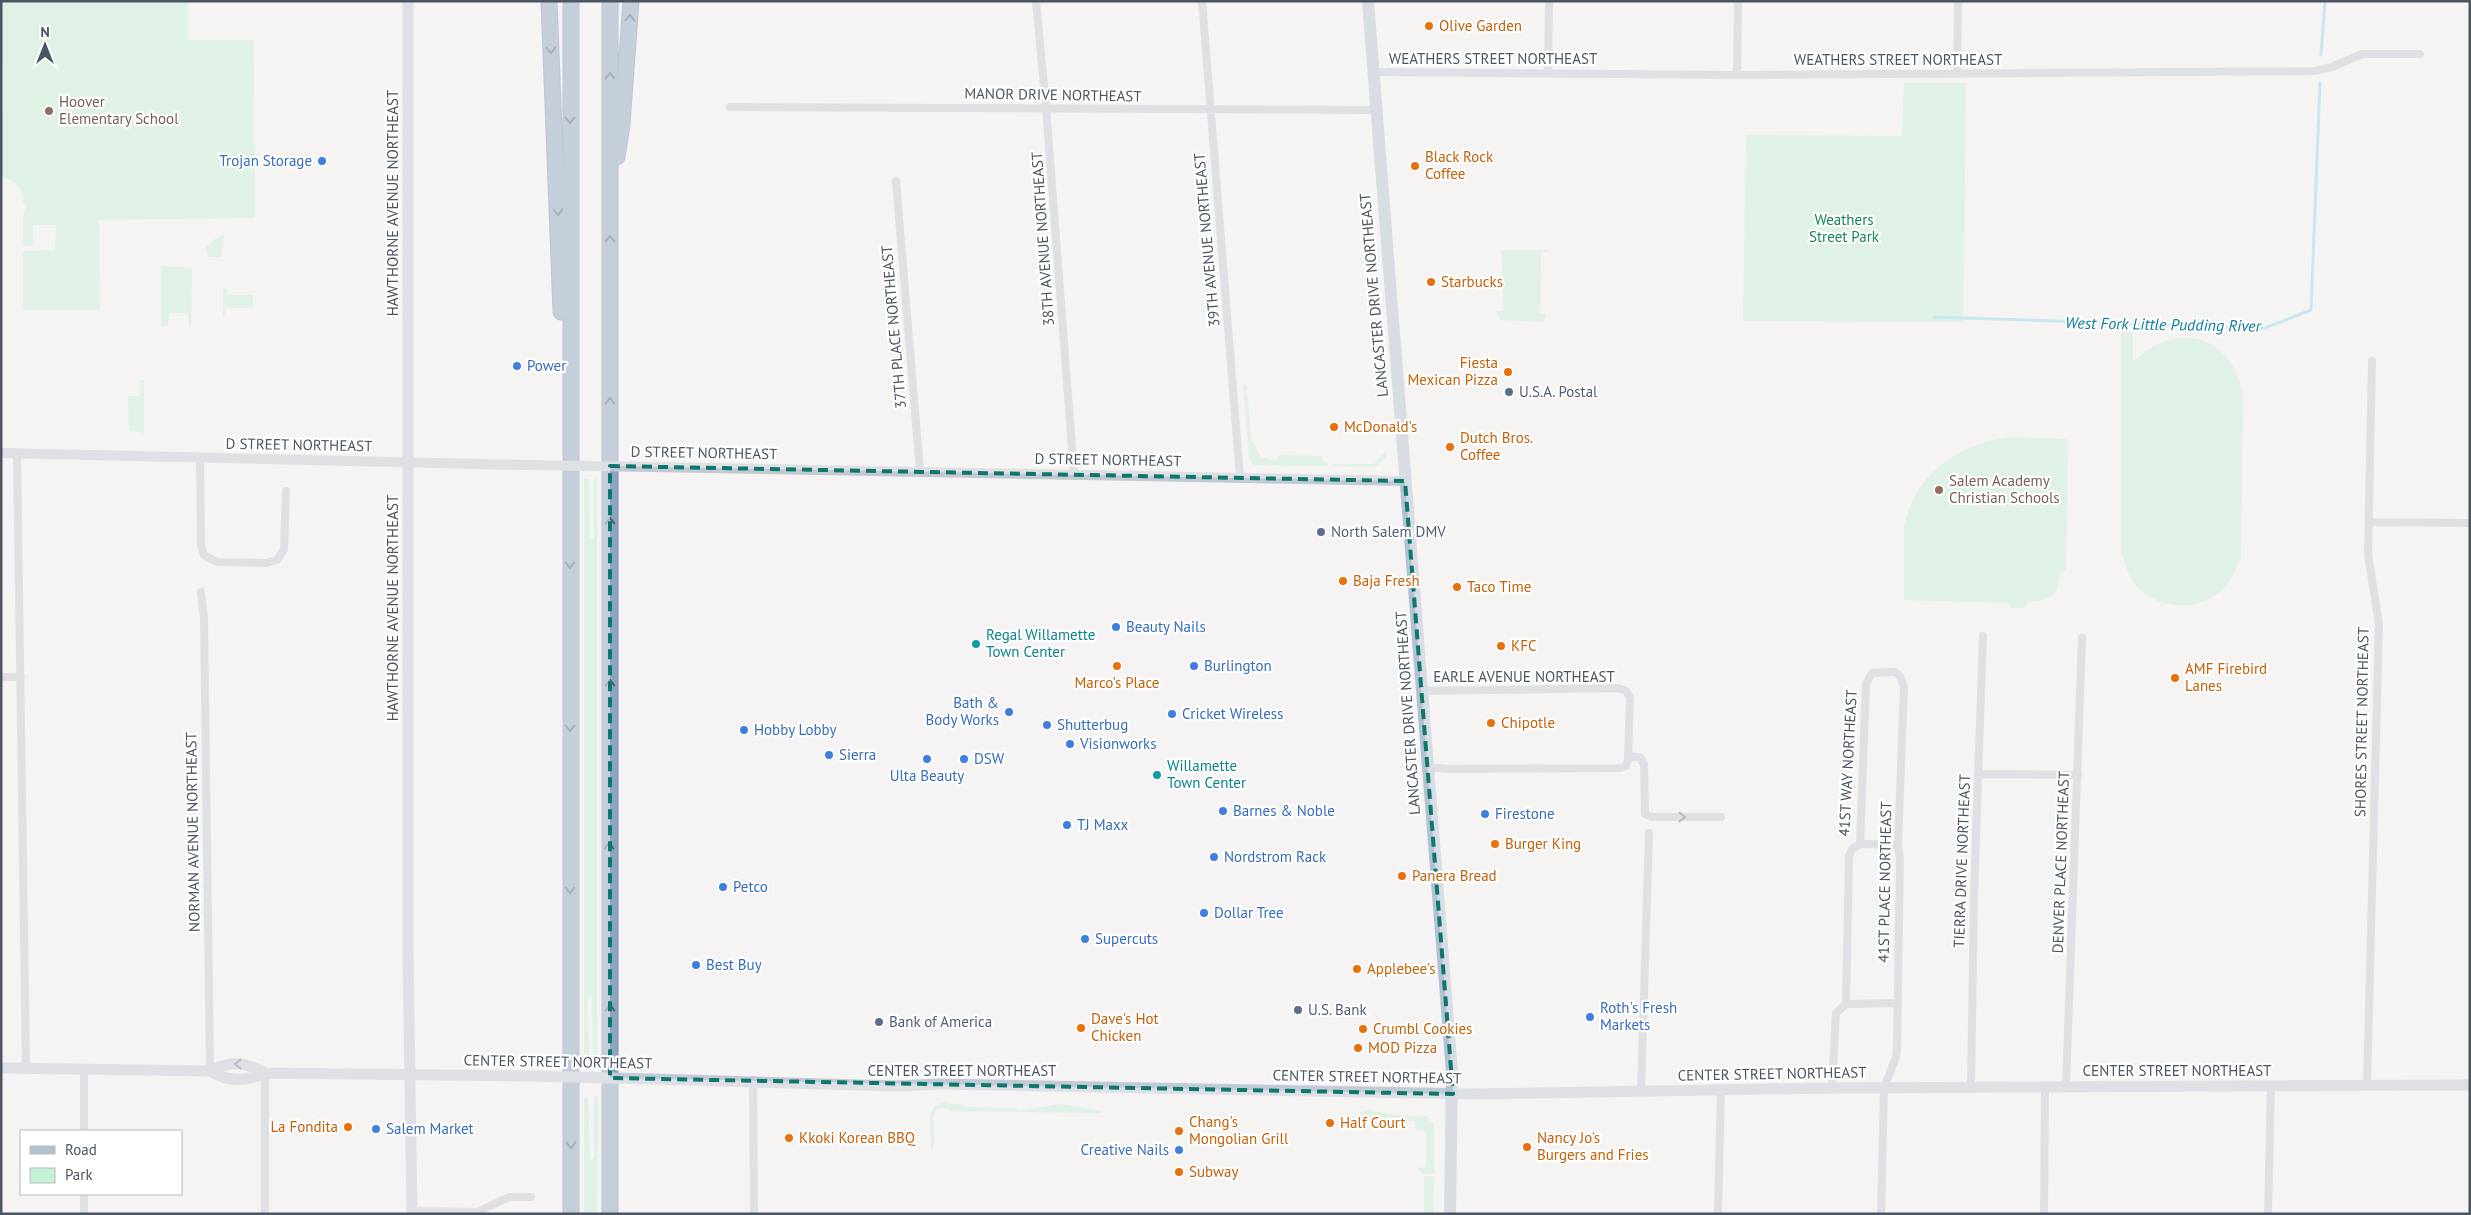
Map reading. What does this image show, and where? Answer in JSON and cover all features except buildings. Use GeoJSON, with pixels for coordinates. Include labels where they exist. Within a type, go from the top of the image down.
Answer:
{"type":"FeatureCollection","features":[{"type":"Feature","properties":{"kind":"highway"},"geometry":{"type":"LineString","coordinates":[[549,1],[561,324],[571,425]]}},
{"type":"Feature","properties":{"kind":"highway"},"geometry":{"type":"LineString","coordinates":[[571,1],[571,1214]]}},
{"type":"Feature","properties":{"kind":"highway"},"geometry":{"type":"LineString","coordinates":[[610,1],[610,1214]]}},
{"type":"Feature","properties":{"kind":"highway"},"geometry":{"type":"LineString","coordinates":[[610,206],[622,124],[631,1]]}},
{"type":"Feature","properties":{"kind":"main road","name":"HAWTHORNE AVENUE NORTHEAST"},"geometry":{"type":"LineString","coordinates":[[408,1],[408,952],[412,1212]]}},
{"type":"Feature","properties":{"kind":"main road","name":"LANCASTER DRIVE NORTHEAST"},"geometry":{"type":"LineString","coordinates":[[1368,1],[1453,1094],[1450,1214]]}},
{"type":"Feature","properties":{"kind":"main road","name":"CENTER STREET NORTHEAST"},"geometry":{"type":"LineString","coordinates":[[1,1068],[210,1071],[223,1079],[250,1080],[265,1073],[410,1074],[753,1080],[896,1086],[960,1084],[1453,1094],[2045,1086],[2470,1085]]}},
{"type":"Feature","properties":{"kind":"street","name":"38TH AVENUE NORTHEAST"},"geometry":{"type":"LineString","coordinates":[[1036,1],[1074,474]]}},
{"type":"Feature","properties":{"kind":"street","name":"39TH AVENUE NORTHEAST"},"geometry":{"type":"LineString","coordinates":[[1202,1],[1240,477]]}},
{"type":"Feature","properties":{"kind":"street"},"geometry":{"type":"LineString","coordinates":[[1548,73],[1549,1]]}},
{"type":"Feature","properties":{"kind":"street"},"geometry":{"type":"LineString","coordinates":[[1737,75],[1738,1]]}},
{"type":"Feature","properties":{"kind":"street"},"geometry":{"type":"LineString","coordinates":[[1957,74],[1958,1]]}},
{"type":"Feature","properties":{"kind":"street","name":"WEATHERS STREET NORTHEAST"},"geometry":{"type":"LineString","coordinates":[[1373,72],[1737,75],[2322,70],[2355,56],[2420,54]]}},
{"type":"Feature","properties":{"kind":"street","name":"MANOR DRIVE NORTHEAST"},"geometry":{"type":"LineString","coordinates":[[730,107],[1376,110]]}},
{"type":"Feature","properties":{"kind":"street","name":"37TH PLACE NORTHEAST"},"geometry":{"type":"LineString","coordinates":[[896,181],[920,472]]}},
{"type":"Feature","properties":{"kind":"street","name":"SHORES STREET NORTHEAST"},"geometry":{"type":"LineString","coordinates":[[2367,1085],[2379,624],[2368,554],[2372,361]]}},
{"type":"Feature","properties":{"kind":"street","name":"D STREET NORTHEAST"},"geometry":{"type":"LineString","coordinates":[[1,453],[526,465],[1405,481]]}},
{"type":"Feature","properties":{"kind":"street"},"geometry":{"type":"LineString","coordinates":[[17,454],[26,1068]]}},
{"type":"Feature","properties":{"kind":"street"},"geometry":{"type":"LineString","coordinates":[[200,458],[201,545],[204,556],[212,561],[267,563],[277,560],[284,549],[286,491]]}},
{"type":"Feature","properties":{"kind":"street"},"geometry":{"type":"LineString","coordinates":[[2369,522],[2470,523]]}},
{"type":"Feature","properties":{"kind":"street","name":"NORMAN AVENUE NORTHEAST"},"geometry":{"type":"LineString","coordinates":[[201,592],[204,620],[210,1071]]}},
{"type":"Feature","properties":{"kind":"street","name":"TIERRA DRIVE NORTHEAST"},"geometry":{"type":"LineString","coordinates":[[1971,1087],[1983,636]]}},
{"type":"Feature","properties":{"kind":"street","name":"DENVER PLACE NORTHEAST"},"geometry":{"type":"LineString","coordinates":[[2066,1086],[2082,638]]}},
{"type":"Feature","properties":{"kind":"street","name":"41ST WAY NORTHEAST"},"geometry":{"type":"LineString","coordinates":[[1832,1088],[1836,1013],[1846,1004],[1849,856],[1852,849],[1860,844],[1866,684],[1872,673],[1895,672],[1900,676]]}},
{"type":"Feature","properties":{"kind":"street","name":"41ST PLACE NORTHEAST"},"geometry":{"type":"LineString","coordinates":[[1881,1214],[1884,1088],[1896,1057],[1898,1003],[1900,860],[1898,845],[1904,687],[1900,676]]}},
{"type":"Feature","properties":{"kind":"street"},"geometry":{"type":"LineString","coordinates":[[1,677],[21,677]]}},
{"type":"Feature","properties":{"kind":"street","name":"EARLE AVENUE NORTHEAST"},"geometry":{"type":"LineString","coordinates":[[1422,691],[1618,688],[1626,691],[1630,697],[1629,756]]}},
{"type":"Feature","properties":{"kind":"street"},"geometry":{"type":"LineString","coordinates":[[1428,767],[1450,769],[1620,768],[1626,766],[1629,756],[1641,758],[1644,765],[1645,814],[1652,817],[1720,817]]}},
{"type":"Feature","properties":{"kind":"street"},"geometry":{"type":"LineString","coordinates":[[1978,774],[2078,774]]}},
{"type":"Feature","properties":{"kind":"street"},"geometry":{"type":"LineString","coordinates":[[1641,1092],[1649,833]]}},
{"type":"Feature","properties":{"kind":"street"},"geometry":{"type":"LineString","coordinates":[[1860,844],[1898,845]]}},
{"type":"Feature","properties":{"kind":"street"},"geometry":{"type":"LineString","coordinates":[[1846,1004],[1898,1003]]}},
{"type":"Feature","properties":{"kind":"street"},"geometry":{"type":"LineString","coordinates":[[84,1069],[84,1130]]}},
{"type":"Feature","properties":{"kind":"street"},"geometry":{"type":"LineString","coordinates":[[265,1073],[265,1214]]}},
{"type":"Feature","properties":{"kind":"street"},"geometry":{"type":"LineString","coordinates":[[753,1080],[754,1214]]}},
{"type":"Feature","properties":{"kind":"street"},"geometry":{"type":"LineString","coordinates":[[2268,1214],[2271,1085]]}},
{"type":"Feature","properties":{"kind":"street"},"geometry":{"type":"LineString","coordinates":[[2044,1214],[2045,1086]]}},
{"type":"Feature","properties":{"kind":"street"},"geometry":{"type":"LineString","coordinates":[[1718,1214],[1721,1089]]}},
{"type":"Feature","properties":{"kind":"street"},"geometry":{"type":"LineString","coordinates":[[84,1195],[84,1214]]}},
{"type":"Feature","properties":{"kind":"street"},"geometry":{"type":"LineString","coordinates":[[412,1212],[477,1212],[509,1197],[531,1197]]}},
{"type":"Feature","properties":{"kind":"highlighted area"},"geometry":{"type":"Polygon","coordinates":[[[610,466],[1405,481],[1453,1094],[610,1078],[610,466]]]}},
{"type":"Feature","properties":{"kind":"green space"},"geometry":{"type":"Polygon","coordinates":[[[1,1],[188,1],[188,40],[254,40],[255,218],[99,220],[100,310],[23,310],[23,251],[55,250],[56,225],[33,225],[33,246],[23,246],[23,218],[26,204],[23,202],[20,188],[1,176],[1,109],[3,108],[1,1]]]}},
{"type":"Feature","properties":{"kind":"green space","name":"Weathers Street Park"},"geometry":{"type":"Polygon","coordinates":[[[1904,83],[1966,83],[1963,322],[1743,321],[1746,135],[1902,136],[1904,83]]]}},
{"type":"Feature","properties":{"kind":"green space"},"geometry":{"type":"Polygon","coordinates":[[[224,235],[221,257],[208,257],[206,247],[215,239],[224,235]]]}},
{"type":"Feature","properties":{"kind":"green space"},"geometry":{"type":"Polygon","coordinates":[[[1502,250],[1549,250],[1541,252],[1540,313],[1546,314],[1544,322],[1500,320],[1496,311],[1503,311],[1502,250]]]}},
{"type":"Feature","properties":{"kind":"green space"},"geometry":{"type":"Polygon","coordinates":[[[161,266],[192,268],[191,326],[189,327],[188,313],[169,313],[168,326],[161,326],[161,266]]]}},
{"type":"Feature","properties":{"kind":"green space"},"geometry":{"type":"Polygon","coordinates":[[[223,288],[227,288],[228,295],[253,295],[253,308],[225,308],[225,316],[223,316],[223,288]]]}},
{"type":"Feature","properties":{"kind":"green space"},"geometry":{"type":"Polygon","coordinates":[[[2121,332],[2133,332],[2133,362],[2149,349],[2166,341],[2183,338],[2199,339],[2214,346],[2226,357],[2236,373],[2243,393],[2241,558],[2227,585],[2214,596],[2203,601],[2179,605],[2155,599],[2144,593],[2135,584],[2124,562],[2121,548],[2121,332]]]}},
{"type":"Feature","properties":{"kind":"green space"},"geometry":{"type":"Polygon","coordinates":[[[140,380],[144,380],[144,433],[129,430],[128,396],[140,396],[140,380]]]}},
{"type":"Feature","properties":{"kind":"green space"},"geometry":{"type":"Polygon","coordinates":[[[1243,384],[1247,386],[1245,394],[1248,397],[1251,438],[1261,457],[1276,461],[1279,455],[1321,456],[1323,461],[1330,466],[1335,464],[1374,464],[1385,452],[1386,457],[1376,467],[1253,465],[1249,459],[1243,384]]]}},
{"type":"Feature","properties":{"kind":"green space"},"geometry":{"type":"Polygon","coordinates":[[[2010,437],[2068,439],[2066,570],[2060,574],[2055,592],[2052,596],[2043,600],[2029,602],[2024,608],[2010,608],[2009,603],[1904,600],[1904,529],[1909,510],[1917,493],[1941,465],[1956,455],[1973,446],[1991,440],[2010,437]]]}},
{"type":"Feature","properties":{"kind":"green space"},"geometry":{"type":"Polygon","coordinates":[[[584,479],[589,479],[590,539],[594,537],[593,479],[597,479],[597,1057],[593,1057],[592,996],[587,999],[589,1056],[584,1056],[584,479]]]}},
{"type":"Feature","properties":{"kind":"green space"},"geometry":{"type":"Polygon","coordinates":[[[594,1096],[598,1096],[597,1214],[584,1214],[584,1097],[588,1097],[590,1160],[594,1158],[594,1096]]]}},
{"type":"Feature","properties":{"kind":"green space"},"geometry":{"type":"Polygon","coordinates":[[[943,1102],[974,1107],[1017,1108],[1017,1111],[1061,1104],[1101,1111],[1101,1113],[949,1111],[949,1108],[937,1109],[933,1119],[934,1141],[931,1152],[930,1114],[934,1107],[943,1102]]]}},
{"type":"Feature","properties":{"kind":"green space"},"geometry":{"type":"Polygon","coordinates":[[[1368,1110],[1393,1115],[1427,1116],[1430,1121],[1434,1122],[1434,1174],[1422,1174],[1418,1168],[1426,1167],[1426,1131],[1416,1130],[1415,1121],[1360,1121],[1360,1113],[1368,1110]]]}},
{"type":"Feature","properties":{"kind":"green space"},"geometry":{"type":"Polygon","coordinates":[[[1424,1176],[1434,1177],[1433,1214],[1424,1214],[1424,1176]]]}},
{"type":"Feature","properties":{"kind":"waterway","name":"West Fork Little Pudding River"},"geometry":{"type":"LineString","coordinates":[[2321,55],[2325,1]]}},
{"type":"Feature","properties":{"kind":"waterway","name":"West Fork Little Pudding River"},"geometry":{"type":"LineString","coordinates":[[1934,317],[2265,328],[2311,310],[2320,83]]}},
{"type":"Feature","properties":{"kind":"place","name":"Olive Garden"},"geometry":{"type":"Point","coordinates":[1429,26]}},
{"type":"Feature","properties":{"kind":"place","name":"Hoover Elementary School"},"geometry":{"type":"Point","coordinates":[49,111]}},
{"type":"Feature","properties":{"kind":"place","name":"Trojan Storage"},"geometry":{"type":"Point","coordinates":[322,161]}},
{"type":"Feature","properties":{"kind":"place","name":"Black Rock Coffee"},"geometry":{"type":"Point","coordinates":[1415,166]}},
{"type":"Feature","properties":{"kind":"place","name":"Starbucks"},"geometry":{"type":"Point","coordinates":[1431,282]}},
{"type":"Feature","properties":{"kind":"place","name":"Power"},"geometry":{"type":"Point","coordinates":[517,366]}},
{"type":"Feature","properties":{"kind":"place","name":"Fiesta Mexican Pizza"},"geometry":{"type":"Point","coordinates":[1508,372]}},
{"type":"Feature","properties":{"kind":"place","name":"U.S.A. Postal"},"geometry":{"type":"Point","coordinates":[1509,392]}},
{"type":"Feature","properties":{"kind":"place","name":"McDonald's"},"geometry":{"type":"Point","coordinates":[1334,427]}},
{"type":"Feature","properties":{"kind":"place","name":"Dutch Bros. Coffee"},"geometry":{"type":"Point","coordinates":[1450,447]}},
{"type":"Feature","properties":{"kind":"place","name":"Salem Academy Christian Schools"},"geometry":{"type":"Point","coordinates":[1939,490]}},
{"type":"Feature","properties":{"kind":"place","name":"North Salem DMV"},"geometry":{"type":"Point","coordinates":[1321,532]}},
{"type":"Feature","properties":{"kind":"place","name":"Baja Fresh"},"geometry":{"type":"Point","coordinates":[1343,581]}},
{"type":"Feature","properties":{"kind":"place","name":"Taco Time"},"geometry":{"type":"Point","coordinates":[1457,587]}},
{"type":"Feature","properties":{"kind":"place","name":"Beauty Nails"},"geometry":{"type":"Point","coordinates":[1116,627]}},
{"type":"Feature","properties":{"kind":"place","name":"Regal Willamette Town Center"},"geometry":{"type":"Point","coordinates":[976,644]}},
{"type":"Feature","properties":{"kind":"place","name":"KFC"},"geometry":{"type":"Point","coordinates":[1501,646]}},
{"type":"Feature","properties":{"kind":"place","name":"Marco's Place"},"geometry":{"type":"Point","coordinates":[1117,666]}},
{"type":"Feature","properties":{"kind":"place","name":"Burlington"},"geometry":{"type":"Point","coordinates":[1194,666]}},
{"type":"Feature","properties":{"kind":"place","name":"AMF Firebird Lanes"},"geometry":{"type":"Point","coordinates":[2175,678]}},
{"type":"Feature","properties":{"kind":"place","name":"Bath & Body Works"},"geometry":{"type":"Point","coordinates":[1009,712]}},
{"type":"Feature","properties":{"kind":"place","name":"Cricket Wireless"},"geometry":{"type":"Point","coordinates":[1172,714]}},
{"type":"Feature","properties":{"kind":"place","name":"Chipotle"},"geometry":{"type":"Point","coordinates":[1491,723]}},
{"type":"Feature","properties":{"kind":"place","name":"Shutterbug"},"geometry":{"type":"Point","coordinates":[1047,725]}},
{"type":"Feature","properties":{"kind":"place","name":"Hobby Lobby"},"geometry":{"type":"Point","coordinates":[744,730]}},
{"type":"Feature","properties":{"kind":"place","name":"Visionworks"},"geometry":{"type":"Point","coordinates":[1070,744]}},
{"type":"Feature","properties":{"kind":"place","name":"Sierra"},"geometry":{"type":"Point","coordinates":[829,755]}},
{"type":"Feature","properties":{"kind":"place","name":"Ulta Beauty"},"geometry":{"type":"Point","coordinates":[927,759]}},
{"type":"Feature","properties":{"kind":"place","name":"DSW"},"geometry":{"type":"Point","coordinates":[964,759]}},
{"type":"Feature","properties":{"kind":"place","name":"Willamette Town Center"},"geometry":{"type":"Point","coordinates":[1157,775]}},
{"type":"Feature","properties":{"kind":"place","name":"Barnes & Noble"},"geometry":{"type":"Point","coordinates":[1223,811]}},
{"type":"Feature","properties":{"kind":"place","name":"Firestone"},"geometry":{"type":"Point","coordinates":[1485,814]}},
{"type":"Feature","properties":{"kind":"place","name":"TJ Maxx"},"geometry":{"type":"Point","coordinates":[1067,825]}},
{"type":"Feature","properties":{"kind":"place","name":"Burger King"},"geometry":{"type":"Point","coordinates":[1495,844]}},
{"type":"Feature","properties":{"kind":"place","name":"Nordstrom Rack"},"geometry":{"type":"Point","coordinates":[1214,857]}},
{"type":"Feature","properties":{"kind":"place","name":"Panera Bread"},"geometry":{"type":"Point","coordinates":[1402,876]}},
{"type":"Feature","properties":{"kind":"place","name":"Petco"},"geometry":{"type":"Point","coordinates":[723,887]}},
{"type":"Feature","properties":{"kind":"place","name":"Dollar Tree"},"geometry":{"type":"Point","coordinates":[1204,913]}},
{"type":"Feature","properties":{"kind":"place","name":"Supercuts"},"geometry":{"type":"Point","coordinates":[1085,939]}},
{"type":"Feature","properties":{"kind":"place","name":"Best Buy"},"geometry":{"type":"Point","coordinates":[696,965]}},
{"type":"Feature","properties":{"kind":"place","name":"Applebee's"},"geometry":{"type":"Point","coordinates":[1357,969]}},
{"type":"Feature","properties":{"kind":"place","name":"U.S. Bank"},"geometry":{"type":"Point","coordinates":[1298,1010]}},
{"type":"Feature","properties":{"kind":"place","name":"Roth's Fresh Markets"},"geometry":{"type":"Point","coordinates":[1590,1017]}},
{"type":"Feature","properties":{"kind":"place","name":"Bank of America"},"geometry":{"type":"Point","coordinates":[879,1022]}},
{"type":"Feature","properties":{"kind":"place","name":"Dave's Hot Chicken"},"geometry":{"type":"Point","coordinates":[1081,1028]}},
{"type":"Feature","properties":{"kind":"place","name":"Crumbl Cookies"},"geometry":{"type":"Point","coordinates":[1363,1029]}},
{"type":"Feature","properties":{"kind":"place","name":"MOD Pizza"},"geometry":{"type":"Point","coordinates":[1358,1048]}},
{"type":"Feature","properties":{"kind":"place","name":"Half Court"},"geometry":{"type":"Point","coordinates":[1330,1123]}},
{"type":"Feature","properties":{"kind":"place","name":"La Fondita"},"geometry":{"type":"Point","coordinates":[348,1127]}},
{"type":"Feature","properties":{"kind":"place","name":"Salem Market"},"geometry":{"type":"Point","coordinates":[376,1129]}},
{"type":"Feature","properties":{"kind":"place","name":"Chang's Mongolian Grill"},"geometry":{"type":"Point","coordinates":[1179,1131]}},
{"type":"Feature","properties":{"kind":"place","name":"Kkoki Korean BBQ"},"geometry":{"type":"Point","coordinates":[789,1138]}},
{"type":"Feature","properties":{"kind":"place","name":"Nancy Jo's Burgers and Fries"},"geometry":{"type":"Point","coordinates":[1527,1147]}},
{"type":"Feature","properties":{"kind":"place","name":"Creative Nails"},"geometry":{"type":"Point","coordinates":[1179,1150]}},
{"type":"Feature","properties":{"kind":"place","name":"Subway"},"geometry":{"type":"Point","coordinates":[1179,1172]}}]}
